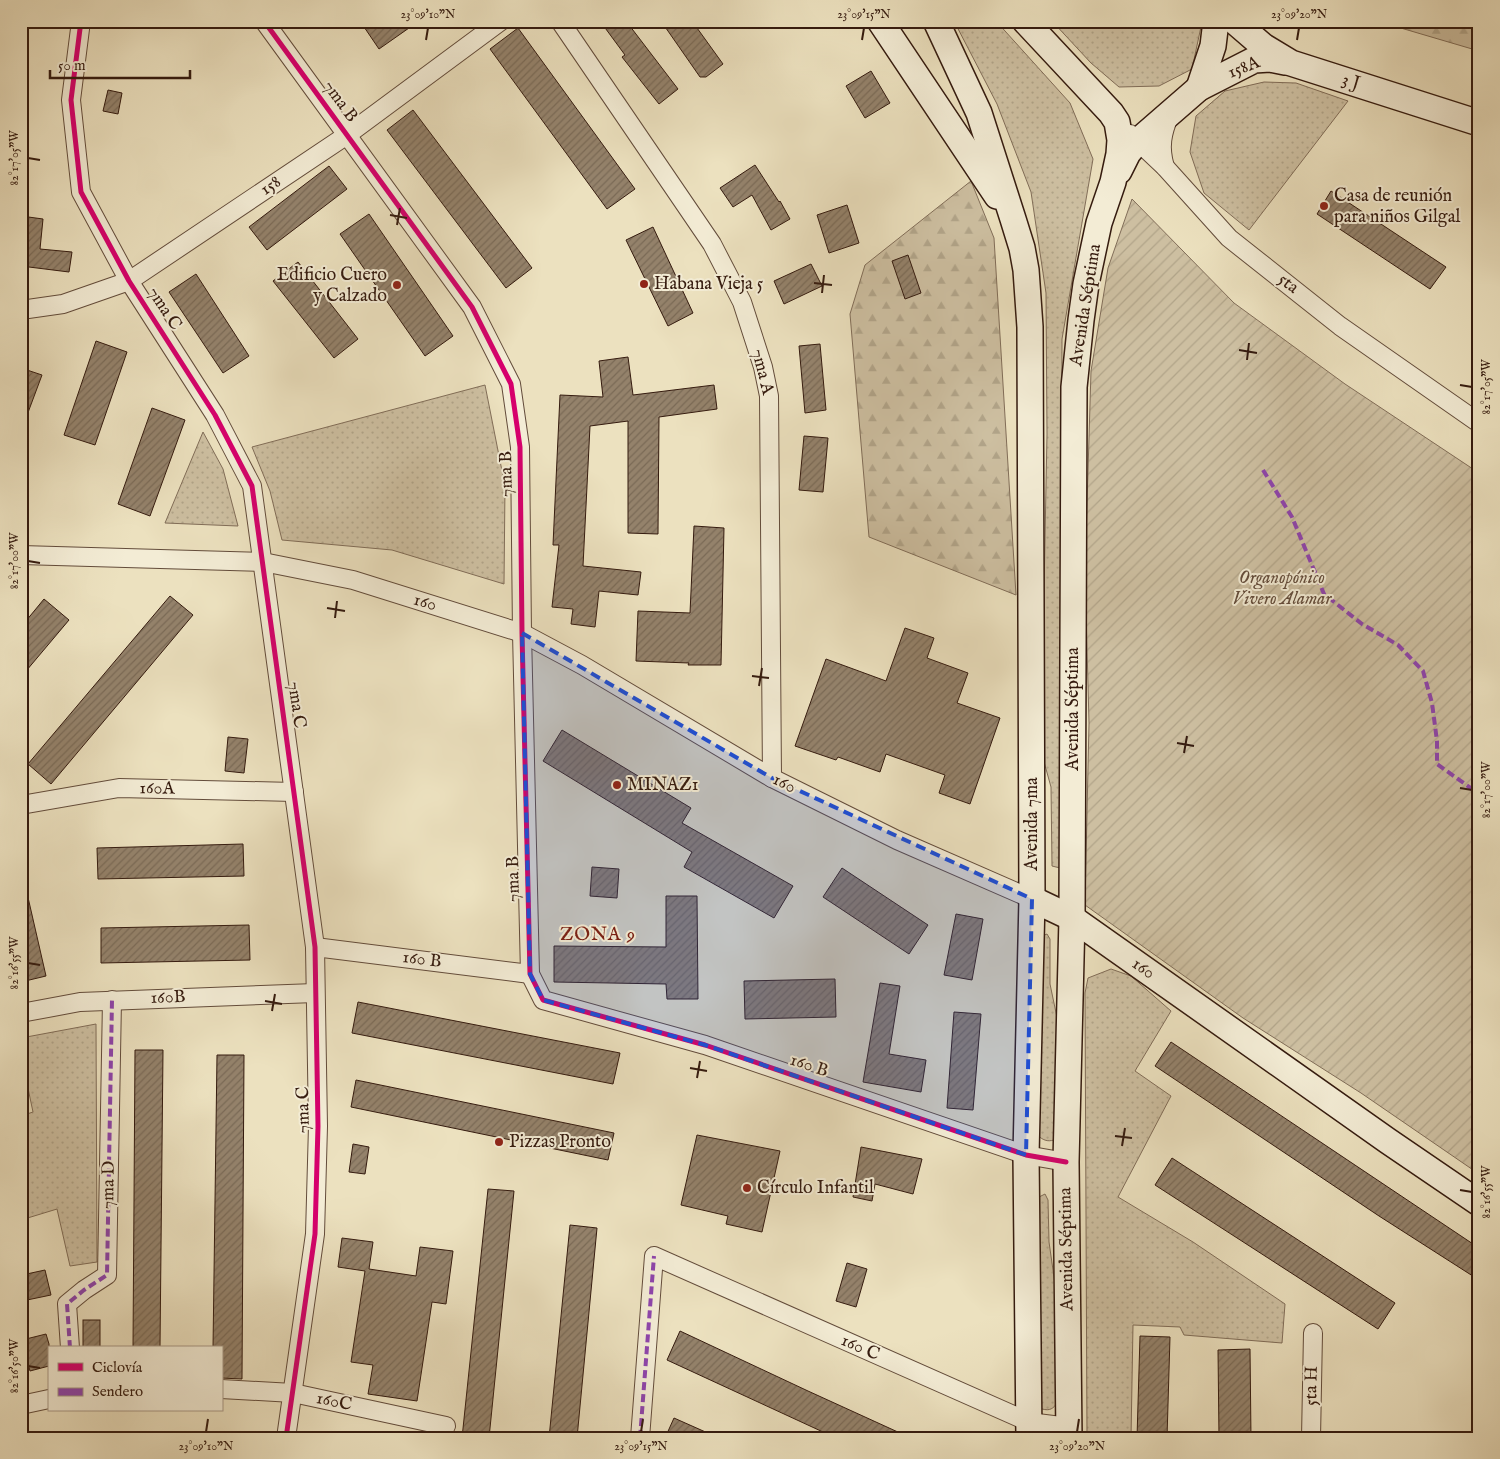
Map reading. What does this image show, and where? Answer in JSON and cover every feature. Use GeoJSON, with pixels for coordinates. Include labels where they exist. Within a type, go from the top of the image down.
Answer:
{"type":"FeatureCollection","features":[{"type":"Feature","properties":{"kind":"main road"},"geometry":{"type":"LineString","coordinates":[[880,21],[1013,219]]}},
{"type":"Feature","properties":{"kind":"main road"},"geometry":{"type":"LineString","coordinates":[[936,21],[979,113],[1013,219]]}},
{"type":"Feature","properties":{"kind":"main road"},"geometry":{"type":"LineString","coordinates":[[1026,21],[1114,117]]}},
{"type":"Feature","properties":{"kind":"main road","name":"158A"},"geometry":{"type":"LineString","coordinates":[[1199,88],[1213,46],[1216,21]]}},
{"type":"Feature","properties":{"kind":"main road","name":"3 J"},"geometry":{"type":"LineString","coordinates":[[1234,21],[1263,46],[1291,63],[1479,123]]}},
{"type":"Feature","properties":{"kind":"main road","name":"158A"},"geometry":{"type":"LineString","coordinates":[[1114,117],[1130,120],[1150,120],[1171,113],[1199,88],[1254,60],[1270,58],[1291,63]]}},
{"type":"Feature","properties":{"kind":"main road"},"geometry":{"type":"LineString","coordinates":[[1113,182],[1128,153],[1138,141],[1171,113]]}},
{"type":"Feature","properties":{"kind":"main road","name":"Avenida Séptima"},"geometry":{"type":"LineString","coordinates":[[1070,1432],[1066,1162],[1072,918],[1074,386],[1080,320],[1086,284],[1099,224],[1113,182],[1120,140],[1114,117]]}},
{"type":"Feature","properties":{"kind":"main road","name":"Avenida 7ma"},"geometry":{"type":"LineString","coordinates":[[1013,219],[1022,248],[1026,270],[1030,327],[1032,899]]}},
{"type":"Feature","properties":{"kind":"main road"},"geometry":{"type":"LineString","coordinates":[[1029,1430],[1026,1155],[1032,899]]}},
{"type":"Feature","properties":{"kind":"main road","name":"160"},"geometry":{"type":"LineString","coordinates":[[1032,899],[1072,918],[1372,1130],[1479,1203]]}},
{"type":"Feature","properties":{"kind":"street","name":"7ma C"},"geometry":{"type":"LineString","coordinates":[[81,21],[71,100],[81,192],[130,281],[215,415],[252,486],[263,562],[315,947],[318,1126],[316,1234],[286,1438]]}},
{"type":"Feature","properties":{"kind":"street","name":"7ma B"},"geometry":{"type":"LineString","coordinates":[[264,21],[472,307],[511,384],[520,447],[522,633],[530,974],[543,1000]]}},
{"type":"Feature","properties":{"kind":"street","name":"158"},"geometry":{"type":"LineString","coordinates":[[21,310],[63,304],[130,281],[347,135],[501,21]]}},
{"type":"Feature","properties":{"kind":"street","name":"7ma A"},"geometry":{"type":"LineString","coordinates":[[560,21],[712,244],[742,302],[763,367],[769,396],[772,778]]}},
{"type":"Feature","properties":{"kind":"street","name":"158A"},"geometry":{"type":"LineString","coordinates":[[1165,167],[1161,142],[1171,113]]}},
{"type":"Feature","properties":{"kind":"street","name":"5ta"},"geometry":{"type":"LineString","coordinates":[[1114,117],[1165,167],[1229,238],[1340,326],[1479,423]]}},
{"type":"Feature","properties":{"kind":"street","name":"160"},"geometry":{"type":"LineString","coordinates":[[21,555],[263,562],[353,580],[522,633],[582,666],[772,778],[897,840],[1032,899]]}},
{"type":"Feature","properties":{"kind":"street","name":"160A"},"geometry":{"type":"LineString","coordinates":[[21,805],[119,788],[294,792]]}},
{"type":"Feature","properties":{"kind":"street","name":"160 B"},"geometry":{"type":"LineString","coordinates":[[315,947],[530,974]]}},
{"type":"Feature","properties":{"kind":"street","name":"160B"},"geometry":{"type":"LineString","coordinates":[[21,1013],[80,1002],[316,993]]}},
{"type":"Feature","properties":{"kind":"street","name":"7ma D"},"geometry":{"type":"LineString","coordinates":[[70,1346],[67,1304],[84,1290],[108,1275],[112,1000]]}},
{"type":"Feature","properties":{"kind":"street","name":"160 B"},"geometry":{"type":"LineString","coordinates":[[543,1000],[705,1045],[1026,1155],[1066,1162]]}},
{"type":"Feature","properties":{"kind":"street","name":"160 C"},"geometry":{"type":"LineString","coordinates":[[640,1438],[654,1256],[1029,1430],[1070,1432]]}},
{"type":"Feature","properties":{"kind":"street","name":"5ta H"},"geometry":{"type":"LineString","coordinates":[[1311,1438],[1313,1333]]}},
{"type":"Feature","properties":{"kind":"street","name":"160C"},"geometry":{"type":"LineString","coordinates":[[222,1389],[294,1393],[446,1426]]}},
{"type":"Feature","properties":{"kind":"street"},"geometry":{"type":"LineString","coordinates":[[21,1405],[48,1399]]}},
{"type":"Feature","properties":{"kind":"highlighted area"},"geometry":{"type":"Polygon","coordinates":[[[522,633],[772,778],[1032,899],[1026,1155],[705,1045],[543,1000],[530,974],[522,633]]]}},
{"type":"Feature","properties":{"kind":"green space"},"geometry":{"type":"Polygon","coordinates":[[[954,21],[996,21],[1070,103],[1093,159],[1062,339],[1060,868],[1052,866],[1051,787],[1041,751],[1047,434],[1046,293],[1031,192],[997,104],[954,21]]]}},
{"type":"Feature","properties":{"kind":"green space"},"geometry":{"type":"Polygon","coordinates":[[[1052,21],[1202,22],[1192,69],[1159,86],[1119,87],[1091,63],[1052,21]]]}},
{"type":"Feature","properties":{"kind":"green space"},"geometry":{"type":"Polygon","coordinates":[[[1377,21],[1479,21],[1479,51],[1377,21]]]}},
{"type":"Feature","properties":{"kind":"green space"},"geometry":{"type":"Polygon","coordinates":[[[1264,82],[1296,83],[1348,101],[1249,230],[1204,193],[1190,152],[1196,116],[1225,91],[1264,82]]]}},
{"type":"Feature","properties":{"kind":"green space"},"geometry":{"type":"Polygon","coordinates":[[[971,181],[994,238],[1016,595],[869,537],[850,314],[865,265],[971,181]]]}},
{"type":"Feature","properties":{"kind":"green space","name":"Organopónico Vivero Alamar"},"geometry":{"type":"Polygon","coordinates":[[[1132,199],[1234,303],[1345,384],[1479,473],[1479,1174],[1361,1093],[1243,1018],[1085,905],[1089,723],[1085,571],[1091,371],[1108,268],[1132,199]]]}},
{"type":"Feature","properties":{"kind":"green space"},"geometry":{"type":"Polygon","coordinates":[[[485,385],[505,486],[504,584],[392,550],[282,540],[270,491],[252,447],[485,385]]]}},
{"type":"Feature","properties":{"kind":"green space"},"geometry":{"type":"Polygon","coordinates":[[[203,432],[223,469],[238,526],[165,523],[203,432]]]}},
{"type":"Feature","properties":{"kind":"green space"},"geometry":{"type":"Polygon","coordinates":[[[1047,934],[1050,939],[1050,984],[1059,1027],[1054,1140],[1049,1141],[1037,1135],[1042,936],[1047,934]]]}},
{"type":"Feature","properties":{"kind":"green space"},"geometry":{"type":"Polygon","coordinates":[[[1111,969],[1131,976],[1171,1011],[1135,1071],[1171,1096],[1118,1197],[1193,1242],[1285,1304],[1282,1343],[1184,1335],[1180,1327],[1133,1325],[1131,1438],[1087,1438],[1085,993],[1088,978],[1111,969]]]}},
{"type":"Feature","properties":{"kind":"green space"},"geometry":{"type":"Polygon","coordinates":[[[96,1024],[97,1262],[70,1266],[57,1209],[21,1220],[21,1116],[33,1112],[21,1055],[21,1038],[96,1024]]]}},
{"type":"Feature","properties":{"kind":"green space"},"geometry":{"type":"Polygon","coordinates":[[[1045,1194],[1048,1200],[1049,1242],[1056,1291],[1058,1402],[1049,1410],[1042,1409],[1038,1404],[1039,1197],[1045,1194]]]}},
{"type":"Feature","properties":{"kind":"building"},"geometry":{"type":"Polygon","coordinates":[[[360,21],[419,21],[379,49],[360,21]]]}},
{"type":"Feature","properties":{"kind":"building"},"geometry":{"type":"Polygon","coordinates":[[[600,21],[626,21],[678,89],[659,104],[622,57],[625,55],[600,21]]]}},
{"type":"Feature","properties":{"kind":"building"},"geometry":{"type":"Polygon","coordinates":[[[661,21],[692,21],[723,64],[706,77],[700,77],[661,21]]]}},
{"type":"Feature","properties":{"kind":"building"},"geometry":{"type":"Polygon","coordinates":[[[518,28],[635,189],[607,209],[490,49],[518,28]]]}},
{"type":"Feature","properties":{"kind":"building"},"geometry":{"type":"Polygon","coordinates":[[[871,71],[890,103],[865,118],[846,86],[871,71]]]}},
{"type":"Feature","properties":{"kind":"building"},"geometry":{"type":"Polygon","coordinates":[[[108,90],[122,93],[118,114],[103,111],[108,90]]]}},
{"type":"Feature","properties":{"kind":"building"},"geometry":{"type":"Polygon","coordinates":[[[413,110],[532,268],[506,288],[387,130],[413,110]]]}},
{"type":"Feature","properties":{"kind":"building"},"geometry":{"type":"Polygon","coordinates":[[[755,165],[790,219],[771,230],[752,195],[733,207],[720,188],[755,165]]]}},
{"type":"Feature","properties":{"kind":"building"},"geometry":{"type":"Polygon","coordinates":[[[329,166],[347,189],[267,250],[249,227],[329,166]]]}},
{"type":"Feature","properties":{"kind":"building"},"geometry":{"type":"Polygon","coordinates":[[[1331,191],[1446,267],[1430,289],[1317,214],[1331,191]]]}},
{"type":"Feature","properties":{"kind":"building"},"geometry":{"type":"Polygon","coordinates":[[[847,205],[859,243],[829,253],[817,215],[847,205]]]}},
{"type":"Feature","properties":{"kind":"building","name":"Edificio Cuero y Calzado"},"geometry":{"type":"Polygon","coordinates":[[[369,214],[453,336],[425,356],[340,234],[369,214]]]}},
{"type":"Feature","properties":{"kind":"building"},"geometry":{"type":"Polygon","coordinates":[[[21,216],[43,219],[40,249],[72,252],[69,272],[21,266],[21,216]]]}},
{"type":"Feature","properties":{"kind":"building"},"geometry":{"type":"Polygon","coordinates":[[[653,227],[693,313],[668,326],[626,240],[653,227]]]}},
{"type":"Feature","properties":{"kind":"building"},"geometry":{"type":"Polygon","coordinates":[[[908,255],[921,293],[905,299],[892,261],[908,255]]]}},
{"type":"Feature","properties":{"kind":"building"},"geometry":{"type":"Polygon","coordinates":[[[298,262],[358,339],[334,358],[273,281],[298,262]]]}},
{"type":"Feature","properties":{"kind":"building"},"geometry":{"type":"Polygon","coordinates":[[[811,264],[822,286],[784,304],[774,281],[811,264]]]}},
{"type":"Feature","properties":{"kind":"building"},"geometry":{"type":"Polygon","coordinates":[[[196,274],[249,356],[223,373],[169,292],[196,274]]]}},
{"type":"Feature","properties":{"kind":"building"},"geometry":{"type":"Polygon","coordinates":[[[96,341],[127,352],[95,445],[64,435],[96,341]]]}},
{"type":"Feature","properties":{"kind":"building"},"geometry":{"type":"Polygon","coordinates":[[[820,344],[826,410],[805,413],[799,346],[820,344]]]}},
{"type":"Feature","properties":{"kind":"building"},"geometry":{"type":"Polygon","coordinates":[[[628,357],[633,395],[714,385],[717,409],[659,417],[658,534],[628,533],[628,421],[590,426],[583,566],[641,572],[638,595],[599,591],[595,627],[571,624],[573,609],[552,607],[559,545],[553,545],[560,395],[603,397],[599,361],[628,357]]]}},
{"type":"Feature","properties":{"kind":"building"},"geometry":{"type":"Polygon","coordinates":[[[21,368],[42,375],[23,426],[21,426],[21,368]]]}},
{"type":"Feature","properties":{"kind":"building"},"geometry":{"type":"Polygon","coordinates":[[[152,408],[185,420],[150,516],[118,504],[152,408]]]}},
{"type":"Feature","properties":{"kind":"building"},"geometry":{"type":"Polygon","coordinates":[[[804,436],[828,438],[823,492],[799,490],[804,436]]]}},
{"type":"Feature","properties":{"kind":"building"},"geometry":{"type":"Polygon","coordinates":[[[694,526],[724,528],[721,665],[688,665],[689,663],[636,661],[638,611],[690,613],[694,526]]]}},
{"type":"Feature","properties":{"kind":"building"},"geometry":{"type":"Polygon","coordinates":[[[170,596],[193,615],[51,784],[28,764],[170,596]]]}},
{"type":"Feature","properties":{"kind":"building"},"geometry":{"type":"Polygon","coordinates":[[[44,599],[69,620],[21,677],[21,627],[44,599]]]}},
{"type":"Feature","properties":{"kind":"building"},"geometry":{"type":"Polygon","coordinates":[[[905,628],[934,638],[927,658],[968,673],[957,703],[1000,718],[970,804],[939,793],[945,775],[886,754],[880,772],[838,757],[836,760],[795,746],[826,659],[886,681],[905,628]]]}},
{"type":"Feature","properties":{"kind":"building"},"geometry":{"type":"Polygon","coordinates":[[[562,730],[691,808],[682,823],[793,886],[774,918],[684,867],[692,852],[543,761],[562,730]]]}},
{"type":"Feature","properties":{"kind":"building"},"geometry":{"type":"Polygon","coordinates":[[[228,737],[248,739],[244,773],[225,771],[228,737]]]}},
{"type":"Feature","properties":{"kind":"building"},"geometry":{"type":"Polygon","coordinates":[[[243,844],[244,876],[98,879],[97,848],[243,844]]]}},
{"type":"Feature","properties":{"kind":"building"},"geometry":{"type":"Polygon","coordinates":[[[592,867],[619,869],[617,898],[590,896],[592,867]]]}},
{"type":"Feature","properties":{"kind":"building"},"geometry":{"type":"Polygon","coordinates":[[[842,868],[928,925],[909,954],[823,897],[842,868]]]}},
{"type":"Feature","properties":{"kind":"building"},"geometry":{"type":"Polygon","coordinates":[[[21,893],[27,893],[46,976],[21,982],[21,893]]]}},
{"type":"Feature","properties":{"kind":"building"},"geometry":{"type":"Polygon","coordinates":[[[666,896],[697,896],[698,999],[667,999],[666,984],[554,982],[554,946],[666,947],[666,896]]]}},
{"type":"Feature","properties":{"kind":"building"},"geometry":{"type":"Polygon","coordinates":[[[956,914],[983,919],[972,980],[944,975],[956,914]]]}},
{"type":"Feature","properties":{"kind":"building"},"geometry":{"type":"Polygon","coordinates":[[[249,925],[250,960],[101,963],[101,928],[249,925]]]}},
{"type":"Feature","properties":{"kind":"building"},"geometry":{"type":"Polygon","coordinates":[[[835,979],[836,1017],[745,1019],[744,981],[835,979]]]}},
{"type":"Feature","properties":{"kind":"building"},"geometry":{"type":"Polygon","coordinates":[[[880,983],[900,986],[889,1054],[926,1060],[921,1092],[863,1082],[880,983]]]}},
{"type":"Feature","properties":{"kind":"building"},"geometry":{"type":"Polygon","coordinates":[[[358,1002],[620,1053],[613,1084],[352,1033],[358,1002]]]}},
{"type":"Feature","properties":{"kind":"building"},"geometry":{"type":"Polygon","coordinates":[[[954,1012],[981,1014],[973,1110],[947,1108],[954,1012]]]}},
{"type":"Feature","properties":{"kind":"building"},"geometry":{"type":"Polygon","coordinates":[[[1171,1042],[1479,1248],[1479,1280],[1379,1216],[1155,1066],[1171,1042]]]}},
{"type":"Feature","properties":{"kind":"building"},"geometry":{"type":"Polygon","coordinates":[[[135,1050],[163,1050],[160,1346],[133,1346],[135,1050]]]}},
{"type":"Feature","properties":{"kind":"building"},"geometry":{"type":"Polygon","coordinates":[[[217,1055],[244,1055],[242,1379],[222,1378],[222,1346],[213,1346],[217,1055]]]}},
{"type":"Feature","properties":{"kind":"building"},"geometry":{"type":"Polygon","coordinates":[[[356,1080],[614,1133],[608,1160],[351,1107],[356,1080]]]}},
{"type":"Feature","properties":{"kind":"building"},"geometry":{"type":"Polygon","coordinates":[[[697,1135],[780,1151],[762,1232],[726,1224],[728,1216],[681,1205],[697,1135]]]}},
{"type":"Feature","properties":{"kind":"building"},"geometry":{"type":"Polygon","coordinates":[[[353,1144],[369,1147],[365,1174],[349,1172],[353,1144]]]}},
{"type":"Feature","properties":{"kind":"building"},"geometry":{"type":"Polygon","coordinates":[[[861,1147],[922,1159],[913,1194],[875,1184],[872,1201],[853,1197],[861,1147]]]}},
{"type":"Feature","properties":{"kind":"building"},"geometry":{"type":"Polygon","coordinates":[[[1172,1158],[1395,1303],[1378,1329],[1155,1185],[1172,1158]]]}},
{"type":"Feature","properties":{"kind":"building"},"geometry":{"type":"Polygon","coordinates":[[[488,1189],[514,1191],[489,1438],[462,1438],[488,1189]]]}},
{"type":"Feature","properties":{"kind":"building"},"geometry":{"type":"Polygon","coordinates":[[[570,1225],[597,1228],[577,1438],[549,1438],[570,1225]]]}},
{"type":"Feature","properties":{"kind":"building"},"geometry":{"type":"Polygon","coordinates":[[[342,1238],[373,1242],[369,1269],[416,1276],[420,1247],[453,1251],[446,1304],[432,1302],[417,1401],[368,1394],[373,1365],[351,1362],[365,1271],[338,1267],[342,1238]]]}},
{"type":"Feature","properties":{"kind":"building"},"geometry":{"type":"Polygon","coordinates":[[[847,1263],[867,1269],[856,1307],[836,1301],[847,1263]]]}},
{"type":"Feature","properties":{"kind":"building"},"geometry":{"type":"Polygon","coordinates":[[[45,1270],[51,1295],[27,1300],[22,1275],[45,1270]]]}},
{"type":"Feature","properties":{"kind":"building"},"geometry":{"type":"Polygon","coordinates":[[[83,1320],[100,1320],[100,1346],[83,1346],[83,1320]]]}},
{"type":"Feature","properties":{"kind":"building"},"geometry":{"type":"Polygon","coordinates":[[[680,1331],[911,1438],[836,1438],[667,1360],[680,1331]]]}},
{"type":"Feature","properties":{"kind":"building"},"geometry":{"type":"Polygon","coordinates":[[[46,1334],[49,1344],[48,1366],[30,1371],[22,1340],[46,1334]]]}},
{"type":"Feature","properties":{"kind":"building"},"geometry":{"type":"Polygon","coordinates":[[[1140,1336],[1170,1337],[1167,1438],[1137,1438],[1140,1336]]]}},
{"type":"Feature","properties":{"kind":"building"},"geometry":{"type":"Polygon","coordinates":[[[1250,1349],[1251,1438],[1219,1438],[1218,1350],[1250,1349]]]}},
{"type":"Feature","properties":{"kind":"building"},"geometry":{"type":"Polygon","coordinates":[[[674,1418],[719,1438],[665,1438],[674,1418]]]}},
{"type":"Feature","properties":{"kind":"marked path"},"geometry":{"type":"LineString","coordinates":[[1263,470],[1292,517],[1324,594],[1362,624],[1398,645],[1423,671],[1432,703],[1437,741],[1437,764],[1479,794]]}},
{"type":"Feature","properties":{"kind":"marked path"},"geometry":{"type":"LineString","coordinates":[[70,1346],[67,1304],[107,1275],[112,1000]]}},
{"type":"Feature","properties":{"kind":"marked path"},"geometry":{"type":"LineString","coordinates":[[640,1438],[654,1256]]}},
{"type":"Feature","properties":{"kind":"cycle path"},"geometry":{"type":"LineString","coordinates":[[81,21],[71,100],[81,192],[129,281],[215,415],[252,486],[315,947],[318,1126],[315,1234],[286,1438]]}},
{"type":"Feature","properties":{"kind":"cycle path"},"geometry":{"type":"LineString","coordinates":[[264,21],[472,307],[511,384],[520,447],[522,633],[530,974],[543,1000],[705,1045],[1026,1155],[1066,1162]]}},
{"type":"Feature","properties":{"kind":"place","name":"Casa de reunión para niños Gilgal"},"geometry":{"type":"Point","coordinates":[1324,206]}},
{"type":"Feature","properties":{"kind":"place","name":"Habana Vieja 5"},"geometry":{"type":"Point","coordinates":[644,284]}},
{"type":"Feature","properties":{"kind":"place","name":"Edificio Cuero y Calzado"},"geometry":{"type":"Point","coordinates":[397,285]}},
{"type":"Feature","properties":{"kind":"place","name":"MINAZ1"},"geometry":{"type":"Point","coordinates":[617,785]}},
{"type":"Feature","properties":{"kind":"place","name":"Pizzas Pronto"},"geometry":{"type":"Point","coordinates":[499,1142]}},
{"type":"Feature","properties":{"kind":"place","name":"Círculo Infantil"},"geometry":{"type":"Point","coordinates":[747,1188]}},
{"type":"Feature","properties":{"kind":"district","name":"ZONA 9"},"geometry":{"type":"Point","coordinates":[598,935]}}]}
